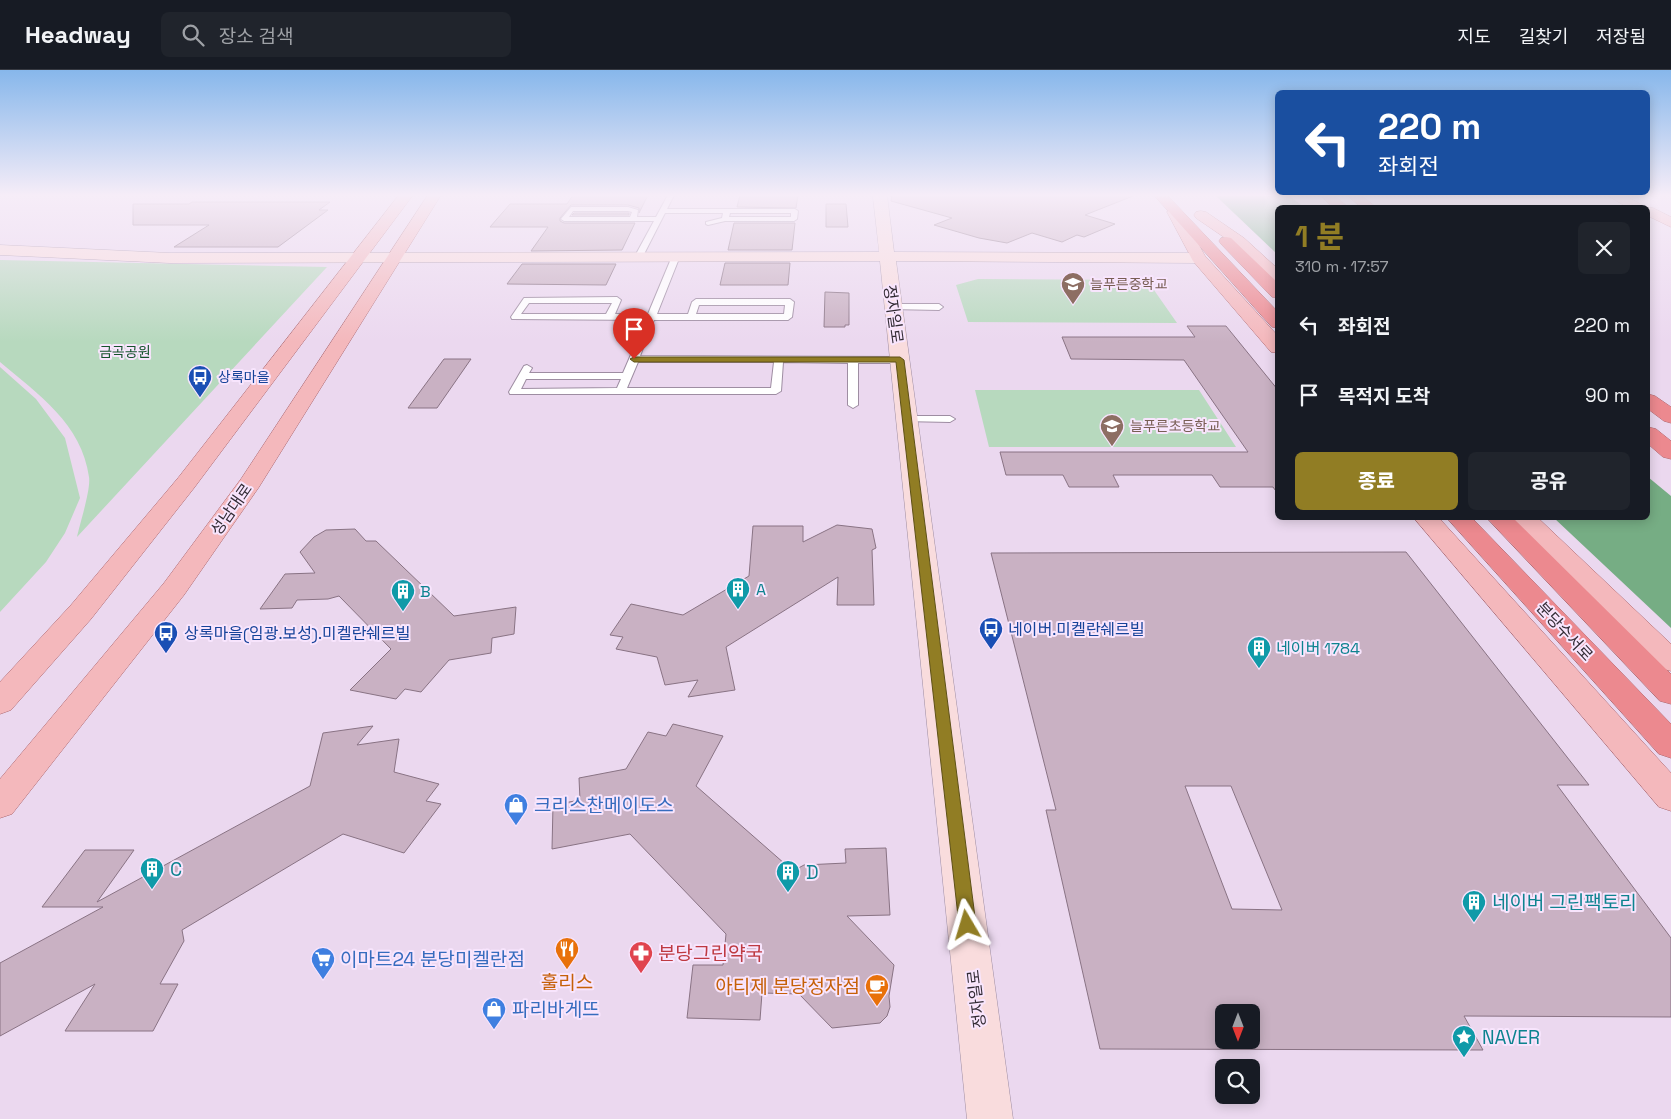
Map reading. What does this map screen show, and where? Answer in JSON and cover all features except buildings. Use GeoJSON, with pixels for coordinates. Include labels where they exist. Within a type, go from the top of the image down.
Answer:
{"type":"FeatureCollection","features":[{"type":"Feature","properties":{"kind":"highway"},"geometry":{"type":"LineString","coordinates":[[1204,244],[1275,320]]}},
{"type":"Feature","properties":{"kind":"highway"},"geometry":{"type":"LineString","coordinates":[[1230,244],[1275,290]]}},
{"type":"Feature","properties":{"kind":"highway"},"geometry":{"type":"LineString","coordinates":[[1650,401],[1671,417]]}},
{"type":"Feature","properties":{"kind":"highway"},"geometry":{"type":"LineString","coordinates":[[1650,436],[1671,452]]}},
{"type":"Feature","properties":{"kind":"highway","name":"분당수서로"},"geometry":{"type":"LineString","coordinates":[[1461,520],[1671,744]]}},
{"type":"Feature","properties":{"kind":"highway","name":"분당수서로"},"geometry":{"type":"LineString","coordinates":[[1501,520],[1671,693]]}},
{"type":"Feature","properties":{"kind":"main road"},"geometry":{"type":"LineString","coordinates":[[0,702],[81,612],[186,483],[368,244]]}},
{"type":"Feature","properties":{"kind":"main road","name":"성남대로"},"geometry":{"type":"LineString","coordinates":[[0,804],[174,589],[277,442],[403,244]]}},
{"type":"Feature","properties":{"kind":"main road","name":"정자일로"},"geometry":{"type":"LineString","coordinates":[[885,244],[990,1119]]}},
{"type":"Feature","properties":{"kind":"main road"},"geometry":{"type":"LineString","coordinates":[[1191,244],[1198,258],[1275,345]]}},
{"type":"Feature","properties":{"kind":"main road"},"geometry":{"type":"LineString","coordinates":[[1242,244],[1275,275]]}},
{"type":"Feature","properties":{"kind":"main road"},"geometry":{"type":"LineString","coordinates":[[0,250],[170,258],[639,256],[1198,258]]}},
{"type":"Feature","properties":{"kind":"main road"},"geometry":{"type":"LineString","coordinates":[[1428,520],[1671,797]]}},
{"type":"Feature","properties":{"kind":"main road"},"geometry":{"type":"LineString","coordinates":[[1526,520],[1671,661]]}},
{"type":"Feature","properties":{"kind":"lane"},"geometry":{"type":"LineString","coordinates":[[639,256],[646,244]]}},
{"type":"Feature","properties":{"kind":"lane"},"geometry":{"type":"LineString","coordinates":[[621,391],[676,256]]}},
{"type":"Feature","properties":{"kind":"lane"},"geometry":{"type":"LineString","coordinates":[[526,300],[617,300],[610,313],[515,317],[526,300]]}},
{"type":"Feature","properties":{"kind":"lane"},"geometry":{"type":"LineString","coordinates":[[595,310],[651,317],[692,314],[788,317],[790,302],[696,302],[692,314]]}},
{"type":"Feature","properties":{"kind":"lane"},"geometry":{"type":"LineString","coordinates":[[893,307],[939,307]]}},
{"type":"Feature","properties":{"kind":"lane"},"geometry":{"type":"LineString","coordinates":[[692,314],[705,311]]}},
{"type":"Feature","properties":{"kind":"lane"},"geometry":{"type":"LineString","coordinates":[[634,359],[900,360]]}},
{"type":"Feature","properties":{"kind":"lane"},"geometry":{"type":"LineString","coordinates":[[628,376],[525,372],[514,392],[776,391],[779,360]]}},
{"type":"Feature","properties":{"kind":"lane"},"geometry":{"type":"LineString","coordinates":[[853,360],[853,405]]}},
{"type":"Feature","properties":{"kind":"lane"},"geometry":{"type":"LineString","coordinates":[[766,375],[778,375]]}},
{"type":"Feature","properties":{"kind":"lane"},"geometry":{"type":"LineString","coordinates":[[907,419],[950,419]]}},
{"type":"Feature","properties":{"kind":"green space"},"geometry":{"type":"Polygon","coordinates":[[[1266,244],[1275,244],[1275,252],[1266,244]]]}},
{"type":"Feature","properties":{"kind":"green space","name":"금곡공원"},"geometry":{"type":"Polygon","coordinates":[[[0,260],[327,267],[77,537],[89,482],[85,458],[68,426],[56,412],[43,398],[0,362],[0,260]]]}},
{"type":"Feature","properties":{"kind":"green space"},"geometry":{"type":"Polygon","coordinates":[[[978,279],[1147,280],[1177,323],[968,322],[956,285],[978,279]]]}},
{"type":"Feature","properties":{"kind":"green space"},"geometry":{"type":"Polygon","coordinates":[[[0,367],[36,399],[65,438],[80,498],[65,533],[46,562],[0,612],[0,367]]]}},
{"type":"Feature","properties":{"kind":"green space"},"geometry":{"type":"Polygon","coordinates":[[[975,390],[1199,390],[1236,447],[989,447],[975,390]]]}},
{"type":"Feature","properties":{"kind":"green space"},"geometry":{"type":"Polygon","coordinates":[[[1650,479],[1671,496],[1671,628],[1556,520],[1650,520],[1650,479]]]}},
{"type":"Feature","properties":{"kind":"place","name":"늘푸른중학교"},"geometry":{"type":"Point","coordinates":[1073,305]}},
{"type":"Feature","properties":{"kind":"place","name":"상록마을"},"geometry":{"type":"Point","coordinates":[200,398]}},
{"type":"Feature","properties":{"kind":"place","name":"늘푸른초등학교"},"geometry":{"type":"Point","coordinates":[1112,447]}},
{"type":"Feature","properties":{"kind":"place","name":"A"},"geometry":{"type":"Point","coordinates":[738,610]}},
{"type":"Feature","properties":{"kind":"place","name":"B"},"geometry":{"type":"Point","coordinates":[403,612]}},
{"type":"Feature","properties":{"kind":"place","name":"네이버.미켈란쉐르빌"},"geometry":{"type":"Point","coordinates":[991,650]}},
{"type":"Feature","properties":{"kind":"place","name":"상록마을(임광.보성).미켈란쉐르빌"},"geometry":{"type":"Point","coordinates":[166,654]}},
{"type":"Feature","properties":{"kind":"place","name":"네이버 1784"},"geometry":{"type":"Point","coordinates":[1259,669]}},
{"type":"Feature","properties":{"kind":"place","name":"크리스찬메이도스"},"geometry":{"type":"Point","coordinates":[516,826]}},
{"type":"Feature","properties":{"kind":"place","name":"C"},"geometry":{"type":"Point","coordinates":[152,890]}},
{"type":"Feature","properties":{"kind":"place","name":"D"},"geometry":{"type":"Point","coordinates":[788,893]}},
{"type":"Feature","properties":{"kind":"place","name":"네이버 그린팩토리"},"geometry":{"type":"Point","coordinates":[1474,923]}},
{"type":"Feature","properties":{"kind":"place","name":"훌리스"},"geometry":{"type":"Point","coordinates":[567,970]}},
{"type":"Feature","properties":{"kind":"place","name":"분당그린약국"},"geometry":{"type":"Point","coordinates":[641,974]}},
{"type":"Feature","properties":{"kind":"place","name":"이마트24 분당미켈란점"},"geometry":{"type":"Point","coordinates":[323,980]}},
{"type":"Feature","properties":{"kind":"place","name":"아티제 분당정자점"},"geometry":{"type":"Point","coordinates":[877,1007]}},
{"type":"Feature","properties":{"kind":"place","name":"파리바게뜨"},"geometry":{"type":"Point","coordinates":[494,1030]}},
{"type":"Feature","properties":{"kind":"place","name":"NAVER"},"geometry":{"type":"Point","coordinates":[1464,1058]}},
{"type":"Feature","properties":{"kind":"route"},"geometry":{"type":"LineString","coordinates":[[634,359],[900,360],[967,925]]}}]}
